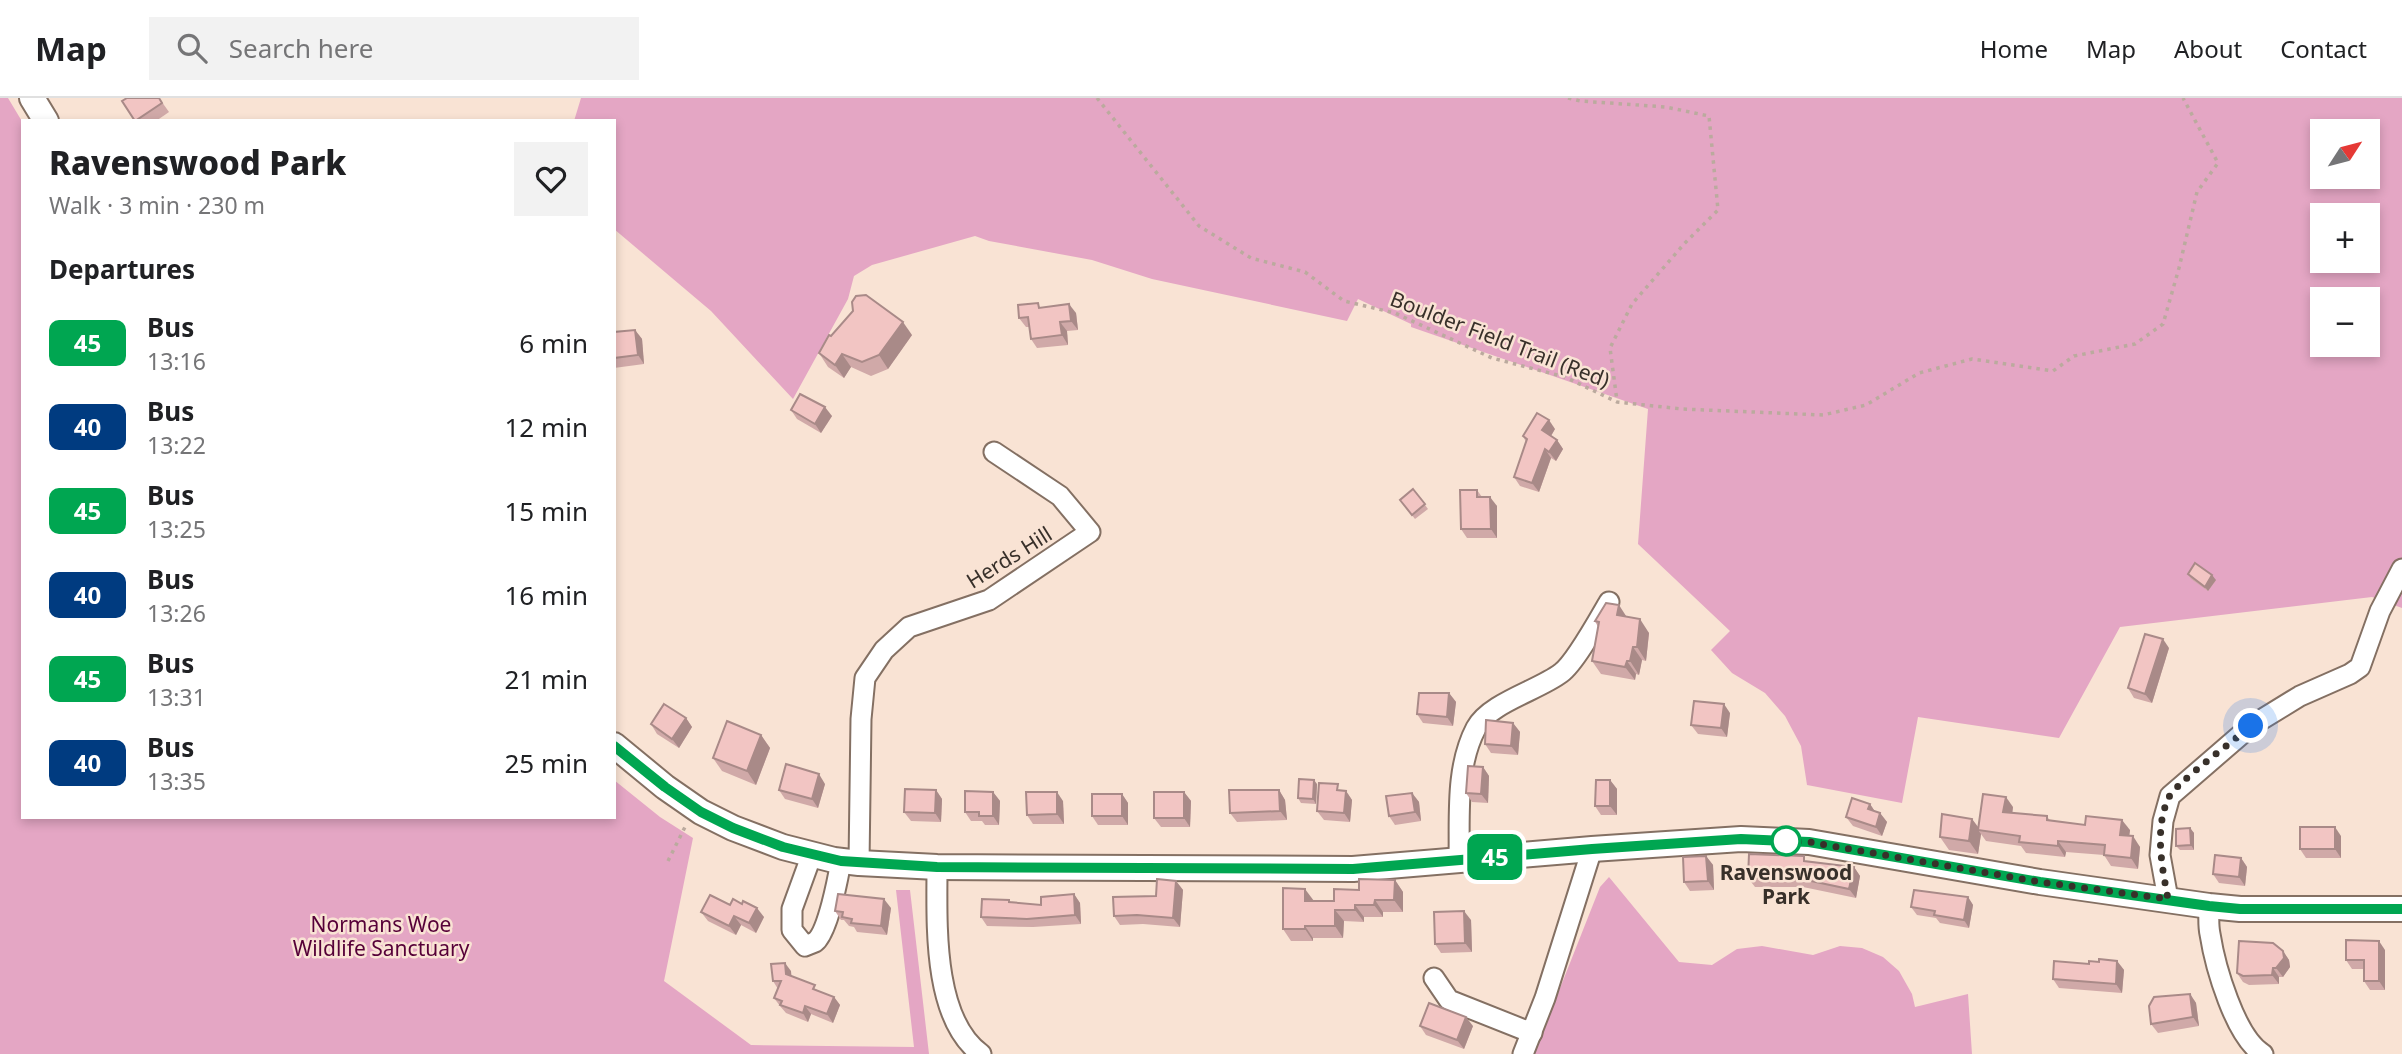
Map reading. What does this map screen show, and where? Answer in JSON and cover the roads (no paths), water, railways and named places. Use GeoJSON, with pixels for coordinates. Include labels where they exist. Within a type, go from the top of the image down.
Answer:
{"type":"FeatureCollection","features":[{"type":"Feature","properties":{"kind":"main road"},"geometry":{"type":"LineString","coordinates":[[32,98],[45,119]]}},
{"type":"Feature","properties":{"kind":"main road"},"geometry":{"type":"LineString","coordinates":[[616,748],[665,787],[733,828],[812,855],[850,862],[937,867],[1353,869],[1741,839],[1809,842],[2040,882],[2209,906],[2240,909],[2402,909]]}},
{"type":"Feature","properties":{"kind":"street","name":"Herds Hill"},"geometry":{"type":"LineString","coordinates":[[850,862],[864,678],[884,650],[909,627],[989,600],[1090,532],[1060,496],[994,452]]}},
{"type":"Feature","properties":{"kind":"street"},"geometry":{"type":"LineString","coordinates":[[2168,899],[2160,855],[2163,821],[2169,796],[2251,726],[2290,701],[2360,667],[2380,611],[2402,569]]}},
{"type":"Feature","properties":{"kind":"street"},"geometry":{"type":"LineString","coordinates":[[1459,860],[1462,765],[1477,726],[1499,707],[1563,672],[1609,602]]}},
{"type":"Feature","properties":{"kind":"street"},"geometry":{"type":"LineString","coordinates":[[1523,1054],[1532,1034],[1592,849]]}},
{"type":"Feature","properties":{"kind":"street"},"geometry":{"type":"LineString","coordinates":[[812,855],[792,909],[792,930],[805,946],[815,942],[821,935],[850,862]]}},
{"type":"Feature","properties":{"kind":"street"},"geometry":{"type":"LineString","coordinates":[[937,867],[938,946],[946,996],[958,1030],[981,1054]]}},
{"type":"Feature","properties":{"kind":"street"},"geometry":{"type":"LineString","coordinates":[[2209,906],[2209,932],[2221,985],[2241,1028],[2256,1049],[2263,1054]]}},
{"type":"Feature","properties":{"kind":"street"},"geometry":{"type":"LineString","coordinates":[[1434,978],[1449,1000],[1532,1034]]}},
{"type":"Feature","properties":{"kind":"place","name":"Ravenswood Park"},"geometry":{"type":"Point","coordinates":[1786,841]}},
{"type":"Feature","properties":{"kind":"park label","name":"Normans Woe Wildlife Sanctuary"},"geometry":{"type":"Point","coordinates":[381,936]}}]}
